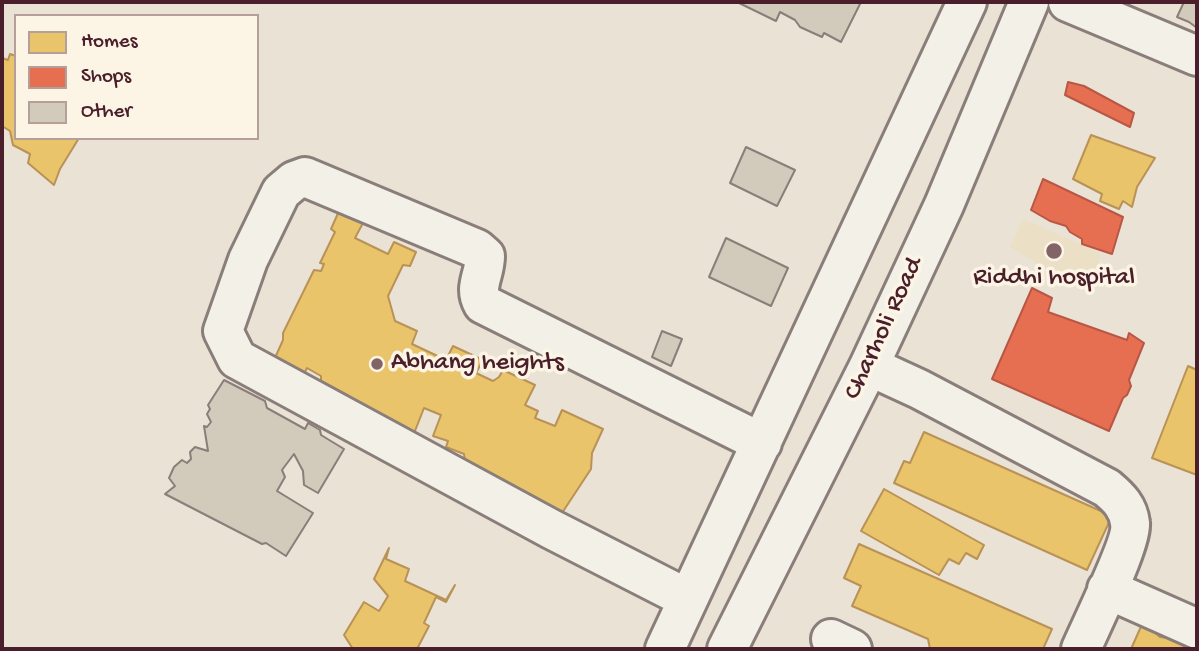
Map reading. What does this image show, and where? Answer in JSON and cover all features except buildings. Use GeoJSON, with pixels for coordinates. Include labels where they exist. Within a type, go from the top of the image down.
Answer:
{"type":"FeatureCollection","features":[{"type":"Feature","properties":{"kind":"street"},"geometry":{"type":"LineString","coordinates":[[666,649],[967,2]]}},
{"type":"Feature","properties":{"kind":"street","name":"Charholi Road"},"geometry":{"type":"LineString","coordinates":[[727,649],[869,366],[944,205],[1029,2]]}},
{"type":"Feature","properties":{"kind":"street"},"geometry":{"type":"LineString","coordinates":[[1068,2],[1197,56]]}},
{"type":"Feature","properties":{"kind":"street"},"geometry":{"type":"LineString","coordinates":[[688,599],[551,529],[237,359],[223,331],[248,260],[281,192],[293,181],[305,177],[477,249],[485,256],[478,295],[483,304],[762,443]]}},
{"type":"Feature","properties":{"kind":"street"},"geometry":{"type":"LineString","coordinates":[[869,366],[919,389],[1107,488],[1121,500],[1131,527],[1081,649]]}},
{"type":"Feature","properties":{"kind":"street"},"geometry":{"type":"LineString","coordinates":[[1107,589],[1197,629]]}},
{"type":"Feature","properties":{"kind":"shaded area","name":"Riddhi hospital"},"geometry":{"type":"Polygon","coordinates":[[[1023,219],[1100,253],[1095,282],[1082,278],[1081,284],[1069,280],[1010,247],[1023,219]]]}},
{"type":"Feature","properties":{"kind":"place","name":"Riddhi hospital"},"geometry":{"type":"Point","coordinates":[1054,251]}},
{"type":"Feature","properties":{"kind":"place","name":"Abhang heights"},"geometry":{"type":"Point","coordinates":[377,364]}}]}
